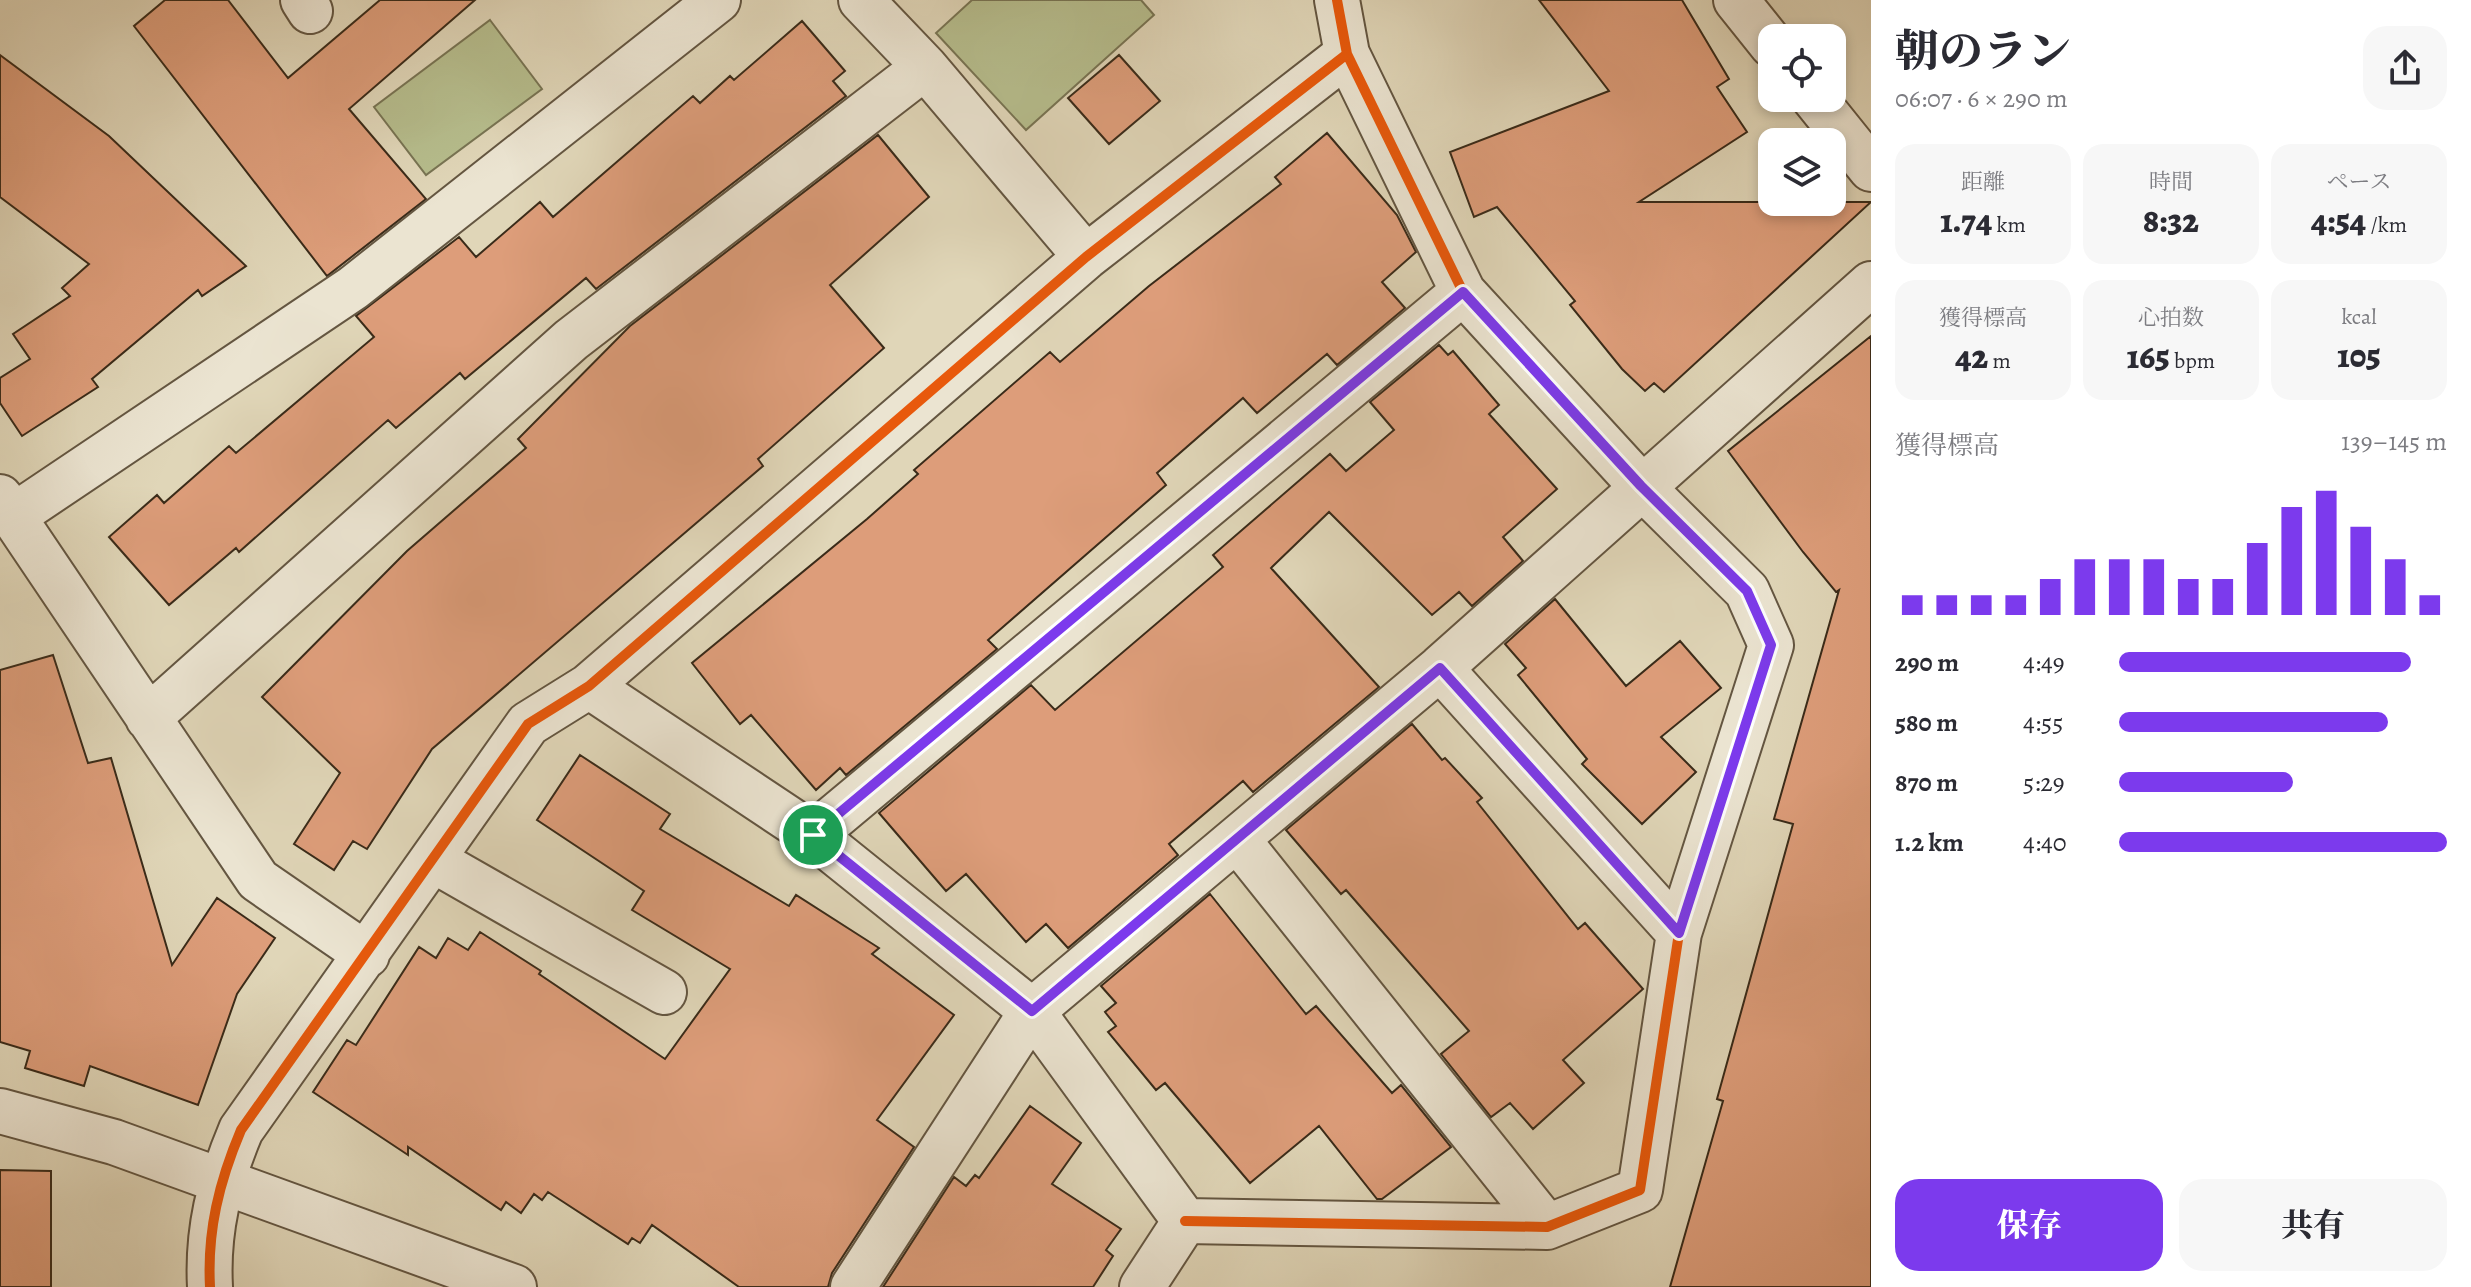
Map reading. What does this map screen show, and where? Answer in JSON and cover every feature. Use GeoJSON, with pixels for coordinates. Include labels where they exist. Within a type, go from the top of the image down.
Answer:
{"type":"FeatureCollection","features":[{"type":"Feature","properties":{"kind":"street"},"geometry":{"type":"LineString","coordinates":[[367,955],[258,880],[6,507],[353,288],[718,0]]}},
{"type":"Feature","properties":{"kind":"street"},"geometry":{"type":"LineString","coordinates":[[861,0],[925,67],[1086,257]]}},
{"type":"Feature","properties":{"kind":"street"},"geometry":{"type":"LineString","coordinates":[[1185,1221],[1547,1227],[1640,1190],[1679,933],[1771,645],[1747,591],[1641,486],[1463,292],[1347,54],[1337,0]]}},
{"type":"Feature","properties":{"kind":"street"},"geometry":{"type":"LineString","coordinates":[[1736,0],[1758,28]]}},
{"type":"Feature","properties":{"kind":"street"},"geometry":{"type":"LineString","coordinates":[[210,1287],[208,1254],[220,1180],[241,1130],[528,724],[589,686],[1086,257],[1347,54]]}},
{"type":"Feature","properties":{"kind":"street"},"geometry":{"type":"LineString","coordinates":[[148,718],[571,340],[925,67]]}},
{"type":"Feature","properties":{"kind":"street"},"geometry":{"type":"LineString","coordinates":[[1825,112],[1871,169]]}},
{"type":"Feature","properties":{"kind":"street"},"geometry":{"type":"LineString","coordinates":[[853,1287],[1032,1011],[1440,668],[1871,284]]}},
{"type":"Feature","properties":{"kind":"street"},"geometry":{"type":"LineString","coordinates":[[813,835],[1463,292]]}},
{"type":"Feature","properties":{"kind":"street"},"geometry":{"type":"LineString","coordinates":[[1440,668],[1679,933]]}},
{"type":"Feature","properties":{"kind":"street"},"geometry":{"type":"LineString","coordinates":[[589,686],[813,835],[1032,1011],[1185,1221]]}},
{"type":"Feature","properties":{"kind":"street"},"geometry":{"type":"LineString","coordinates":[[1237,839],[1547,1227]]}},
{"type":"Feature","properties":{"kind":"street"},"geometry":{"type":"LineString","coordinates":[[433,860],[664,992]]}},
{"type":"Feature","properties":{"kind":"street"},"geometry":{"type":"LineString","coordinates":[[0,1111],[114,1142],[514,1287]]}},
{"type":"Feature","properties":{"kind":"street"},"geometry":{"type":"LineString","coordinates":[[1142,1287],[1185,1221]]}},
{"type":"Feature","properties":{"kind":"green space"},"geometry":{"type":"Polygon","coordinates":[[[972,0],[1141,0],[1154,15],[1026,130],[936,33],[972,0]]]}},
{"type":"Feature","properties":{"kind":"green space"},"geometry":{"type":"Polygon","coordinates":[[[490,20],[542,89],[426,175],[374,107],[490,20]]]}},
{"type":"Feature","properties":{"kind":"building"},"geometry":{"type":"Polygon","coordinates":[[[165,0],[228,0],[288,78],[380,0],[475,0],[349,109],[426,199],[327,276],[134,26],[165,0]]]}},
{"type":"Feature","properties":{"kind":"building"},"geometry":{"type":"Polygon","coordinates":[[[1539,0],[1682,0],[1729,79],[1717,87],[1747,132],[1639,202],[1758,202],[1758,216],[1846,216],[1846,202],[1871,202],[1664,392],[1654,383],[1645,391],[1622,369],[1570,305],[1575,301],[1497,207],[1474,217],[1450,152],[1609,91],[1539,0]]]}},
{"type":"Feature","properties":{"kind":"building"},"geometry":{"type":"Polygon","coordinates":[[[802,21],[845,71],[833,81],[846,96],[596,289],[586,278],[465,379],[460,373],[396,428],[388,420],[239,552],[236,548],[169,605],[109,537],[157,495],[164,503],[229,446],[236,453],[374,337],[356,316],[459,237],[476,257],[540,202],[553,217],[693,96],[700,103],[730,76],[734,80],[802,21]]]}},
{"type":"Feature","properties":{"kind":"building"},"geometry":{"type":"Polygon","coordinates":[[[0,55],[109,136],[246,266],[202,296],[198,290],[92,379],[98,387],[22,436],[0,403],[0,378],[30,359],[13,334],[70,296],[62,288],[89,264],[0,197],[0,55]]]}},
{"type":"Feature","properties":{"kind":"building"},"geometry":{"type":"Polygon","coordinates":[[[1119,55],[1160,101],[1109,144],[1068,98],[1119,55]]]}},
{"type":"Feature","properties":{"kind":"building"},"geometry":{"type":"Polygon","coordinates":[[[1327,133],[1397,215],[1416,252],[1382,282],[1405,308],[1337,365],[1327,354],[1257,413],[1243,398],[1157,473],[1166,485],[988,640],[997,649],[846,775],[840,768],[816,790],[751,715],[740,724],[692,663],[867,519],[918,474],[914,470],[1050,352],[1060,362],[1149,286],[1281,184],[1275,177],[1327,133]]]}},
{"type":"Feature","properties":{"kind":"building"},"geometry":{"type":"Polygon","coordinates":[[[878,135],[929,197],[830,285],[884,348],[758,459],[763,466],[432,749],[367,849],[353,841],[334,870],[294,844],[340,773],[262,697],[407,551],[526,448],[518,439],[630,326],[878,135]]]}},
{"type":"Feature","properties":{"kind":"building"},"geometry":{"type":"Polygon","coordinates":[[[1871,336],[1871,1287],[1670,1287],[1723,1101],[1717,1099],[1793,824],[1774,819],[1839,590],[1836,592],[1803,552],[1728,451],[1871,336]]]}},
{"type":"Feature","properties":{"kind":"building"},"geometry":{"type":"Polygon","coordinates":[[[1439,345],[1448,355],[1453,351],[1499,405],[1489,414],[1557,489],[1503,537],[1523,561],[1472,606],[1459,592],[1432,615],[1329,512],[1271,568],[1379,687],[1253,792],[1243,781],[1169,844],[1178,855],[1068,948],[1046,924],[1026,942],[966,874],[946,891],[879,813],[1031,685],[1055,710],[1223,567],[1213,555],[1330,454],[1346,471],[1394,430],[1370,402],[1439,345]]]}},
{"type":"Feature","properties":{"kind":"building"},"geometry":{"type":"Polygon","coordinates":[[[1555,599],[1626,686],[1680,641],[1721,688],[1661,737],[1696,772],[1642,824],[1582,764],[1587,759],[1518,675],[1526,668],[1505,644],[1555,599]]]}},
{"type":"Feature","properties":{"kind":"building"},"geometry":{"type":"Polygon","coordinates":[[[53,655],[88,763],[111,758],[172,965],[217,898],[275,938],[237,994],[198,1105],[90,1066],[84,1086],[25,1068],[30,1051],[0,1042],[0,670],[53,655]]]}},
{"type":"Feature","properties":{"kind":"building"},"geometry":{"type":"Polygon","coordinates":[[[1412,724],[1442,760],[1445,758],[1482,798],[1477,802],[1578,929],[1585,923],[1643,989],[1563,1060],[1584,1083],[1533,1129],[1510,1103],[1491,1117],[1441,1054],[1469,1031],[1346,890],[1341,894],[1286,830],[1412,724]]]}},
{"type":"Feature","properties":{"kind":"building"},"geometry":{"type":"Polygon","coordinates":[[[580,755],[670,814],[660,829],[789,906],[796,895],[879,948],[872,954],[954,1015],[877,1120],[914,1147],[832,1273],[828,1287],[739,1287],[652,1225],[640,1243],[632,1238],[628,1244],[548,1192],[542,1200],[534,1194],[521,1213],[506,1202],[501,1210],[408,1147],[408,1155],[313,1092],[347,1040],[356,1045],[419,947],[436,958],[448,938],[468,950],[480,932],[665,1059],[730,969],[632,910],[644,891],[537,820],[580,755]]]}},
{"type":"Feature","properties":{"kind":"building"},"geometry":{"type":"Polygon","coordinates":[[[1210,894],[1306,1014],[1316,1006],[1392,1093],[1401,1085],[1451,1147],[1382,1199],[1377,1199],[1319,1126],[1250,1183],[1165,1083],[1156,1090],[1108,1032],[1116,1026],[1105,1012],[1116,1003],[1101,986],[1210,894]]]}},
{"type":"Feature","properties":{"kind":"building"},"geometry":{"type":"Polygon","coordinates":[[[1030,1106],[1081,1143],[1052,1184],[1121,1229],[1106,1250],[1113,1256],[1093,1287],[883,1287],[954,1177],[966,1186],[975,1175],[979,1178],[1030,1106]]]}},
{"type":"Feature","properties":{"kind":"building"},"geometry":{"type":"Polygon","coordinates":[[[0,1170],[51,1171],[51,1287],[0,1287],[0,1170]]]}},
{"type":"Feature","properties":{"kind":"cycle path"},"geometry":{"type":"LineString","coordinates":[[1185,1221],[1547,1227],[1640,1190],[1679,933],[1771,645],[1747,591],[1641,486],[1463,292],[1347,54],[1337,0]]}},
{"type":"Feature","properties":{"kind":"cycle path"},"geometry":{"type":"LineString","coordinates":[[210,1287],[210,1246],[216,1207],[241,1130],[528,724],[589,686],[1086,257],[1347,54]]}},
{"type":"Feature","properties":{"kind":"route"},"geometry":{"type":"LineString","coordinates":[[1463,292],[1641,486],[1747,591],[1771,645],[1679,933],[1440,668],[1032,1011],[813,835],[1463,292]]}}]}
